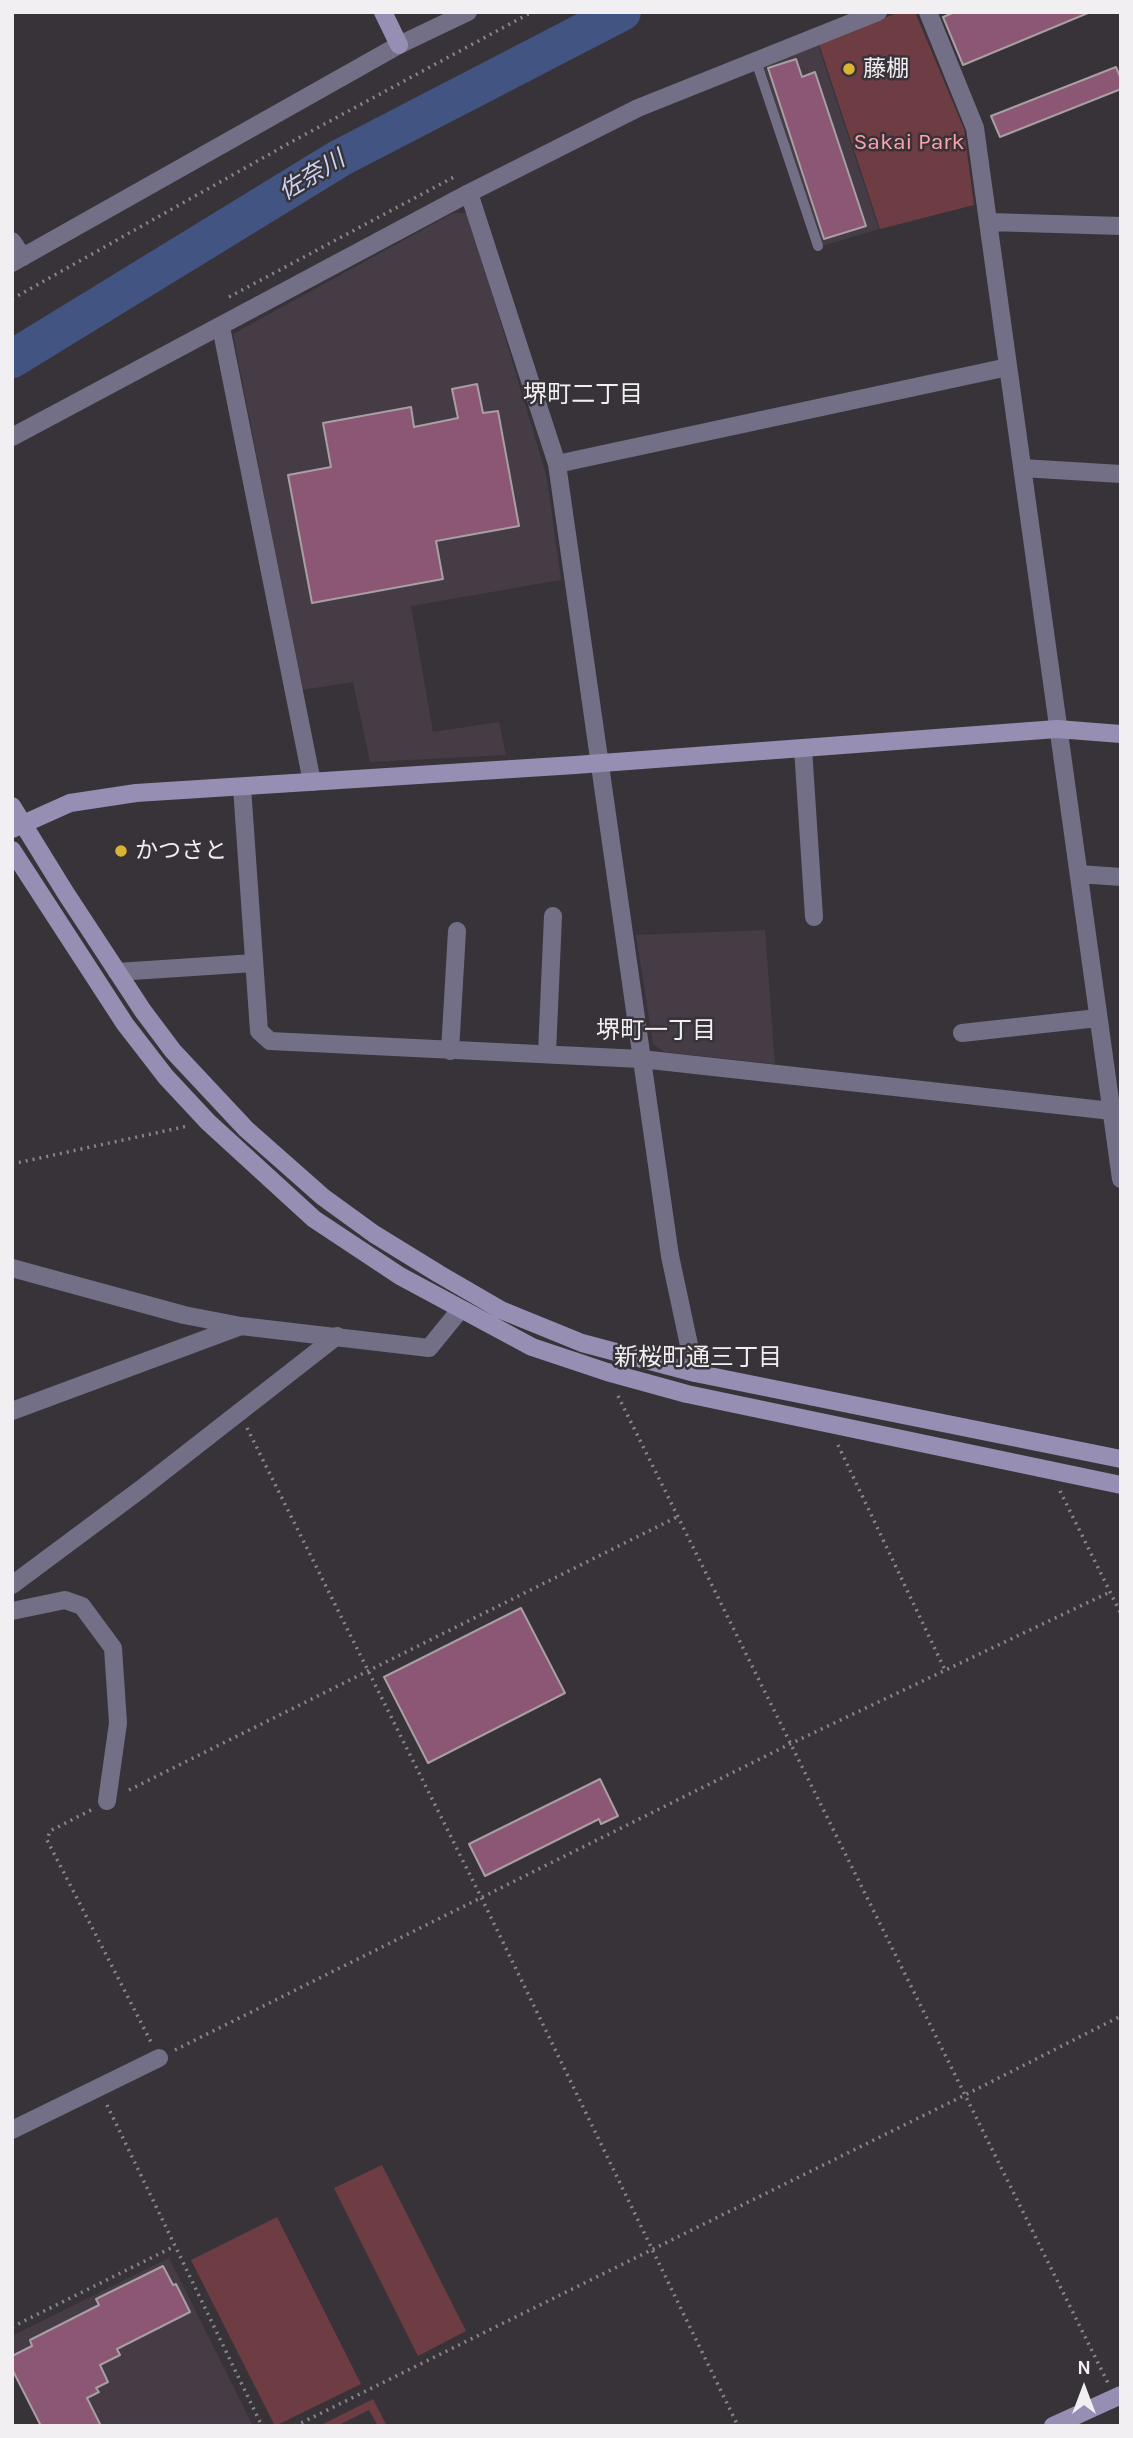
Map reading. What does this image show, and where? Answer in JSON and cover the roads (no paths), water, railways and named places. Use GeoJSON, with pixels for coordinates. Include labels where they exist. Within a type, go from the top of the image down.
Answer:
{"type":"FeatureCollection","features":[{"type":"Feature","properties":{"kind":"street"},"geometry":{"type":"LineString","coordinates":[[383,12],[399,45]]}},
{"type":"Feature","properties":{"kind":"street"},"geometry":{"type":"LineString","coordinates":[[12,241],[18,260],[399,45],[468,12]]}},
{"type":"Feature","properties":{"kind":"street"},"geometry":{"type":"LineString","coordinates":[[12,437],[469,193],[638,108],[878,12]]}},
{"type":"Feature","properties":{"kind":"street"},"geometry":{"type":"LineString","coordinates":[[928,12],[975,128],[1041,590],[1098,1018],[1115,1112],[1121,1178]]}},
{"type":"Feature","properties":{"kind":"street"},"geometry":{"type":"LineString","coordinates":[[469,193],[557,464],[670,1256],[695,1373]]}},
{"type":"Feature","properties":{"kind":"street"},"geometry":{"type":"LineString","coordinates":[[989,222],[1121,226]]}},
{"type":"Feature","properties":{"kind":"street"},"geometry":{"type":"LineString","coordinates":[[221,327],[312,782]]}},
{"type":"Feature","properties":{"kind":"street"},"geometry":{"type":"LineString","coordinates":[[557,464],[1008,367]]}},
{"type":"Feature","properties":{"kind":"street"},"geometry":{"type":"LineString","coordinates":[[1022,468],[1121,474]]}},
{"type":"Feature","properties":{"kind":"street"},"geometry":{"type":"LineString","coordinates":[[17,826],[70,803],[136,793],[599,763],[1058,729],[1121,734]]}},
{"type":"Feature","properties":{"kind":"street"},"geometry":{"type":"LineString","coordinates":[[803,748],[814,917]]}},
{"type":"Feature","properties":{"kind":"street"},"geometry":{"type":"LineString","coordinates":[[242,787],[259,1031],[270,1041],[641,1059],[1115,1112]]}},
{"type":"Feature","properties":{"kind":"street"},"geometry":{"type":"LineString","coordinates":[[12,806],[17,826],[173,1051],[246,1129],[323,1198],[374,1234],[501,1310],[582,1343],[695,1373],[1121,1459]]}},
{"type":"Feature","properties":{"kind":"street"},"geometry":{"type":"LineString","coordinates":[[12,850],[125,1024],[166,1077],[208,1122],[314,1219],[400,1276],[532,1347],[607,1372],[687,1394],[1121,1485]]}},
{"type":"Feature","properties":{"kind":"street"},"geometry":{"type":"LineString","coordinates":[[1079,874],[1121,877]]}},
{"type":"Feature","properties":{"kind":"street"},"geometry":{"type":"LineString","coordinates":[[547,1053],[553,916]]}},
{"type":"Feature","properties":{"kind":"street"},"geometry":{"type":"LineString","coordinates":[[450,1051],[457,931]]}},
{"type":"Feature","properties":{"kind":"street"},"geometry":{"type":"LineString","coordinates":[[117,972],[254,963]]}},
{"type":"Feature","properties":{"kind":"street"},"geometry":{"type":"LineString","coordinates":[[962,1033],[1098,1018]]}},
{"type":"Feature","properties":{"kind":"street"},"geometry":{"type":"LineString","coordinates":[[12,1268],[184,1315],[241,1326],[337,1335],[429,1348],[460,1310]]}},
{"type":"Feature","properties":{"kind":"street"},"geometry":{"type":"LineString","coordinates":[[12,1411],[241,1326]]}},
{"type":"Feature","properties":{"kind":"street"},"geometry":{"type":"LineString","coordinates":[[12,1585],[240,1414],[337,1335]]}},
{"type":"Feature","properties":{"kind":"street"},"geometry":{"type":"LineString","coordinates":[[12,1611],[65,1600],[82,1605],[113,1648],[118,1723],[107,1801]]}},
{"type":"Feature","properties":{"kind":"street"},"geometry":{"type":"LineString","coordinates":[[12,2130],[159,2058]]}},
{"type":"Feature","properties":{"kind":"street"},"geometry":{"type":"LineString","coordinates":[[1053,2426],[1118,2397]]}},
{"type":"Feature","properties":{"kind":"lane"},"geometry":{"type":"LineString","coordinates":[[756,61],[818,246]]}},
{"type":"Feature","properties":{"kind":"waterway","name":"佐奈川"},"geometry":{"type":"LineString","coordinates":[[12,359],[340,158],[622,12]]}},
{"type":"Feature","properties":{"kind":"place","name":"藤棚"},"geometry":{"type":"Point","coordinates":[849,69]}},
{"type":"Feature","properties":{"kind":"place","name":"かつさと"},"geometry":{"type":"Point","coordinates":[121,851]}},
{"type":"Feature","properties":{"kind":"district","name":"堺町二丁目"},"geometry":{"type":"Point","coordinates":[583,395]}},
{"type":"Feature","properties":{"kind":"district","name":"堺町一丁目"},"geometry":{"type":"Point","coordinates":[656,1031]}},
{"type":"Feature","properties":{"kind":"district","name":"新桜町通三丁目"},"geometry":{"type":"Point","coordinates":[698,1358]}},
{"type":"Feature","properties":{"kind":"park label","name":"Sakai Park"},"geometry":{"type":"Point","coordinates":[909,142]}}]}
